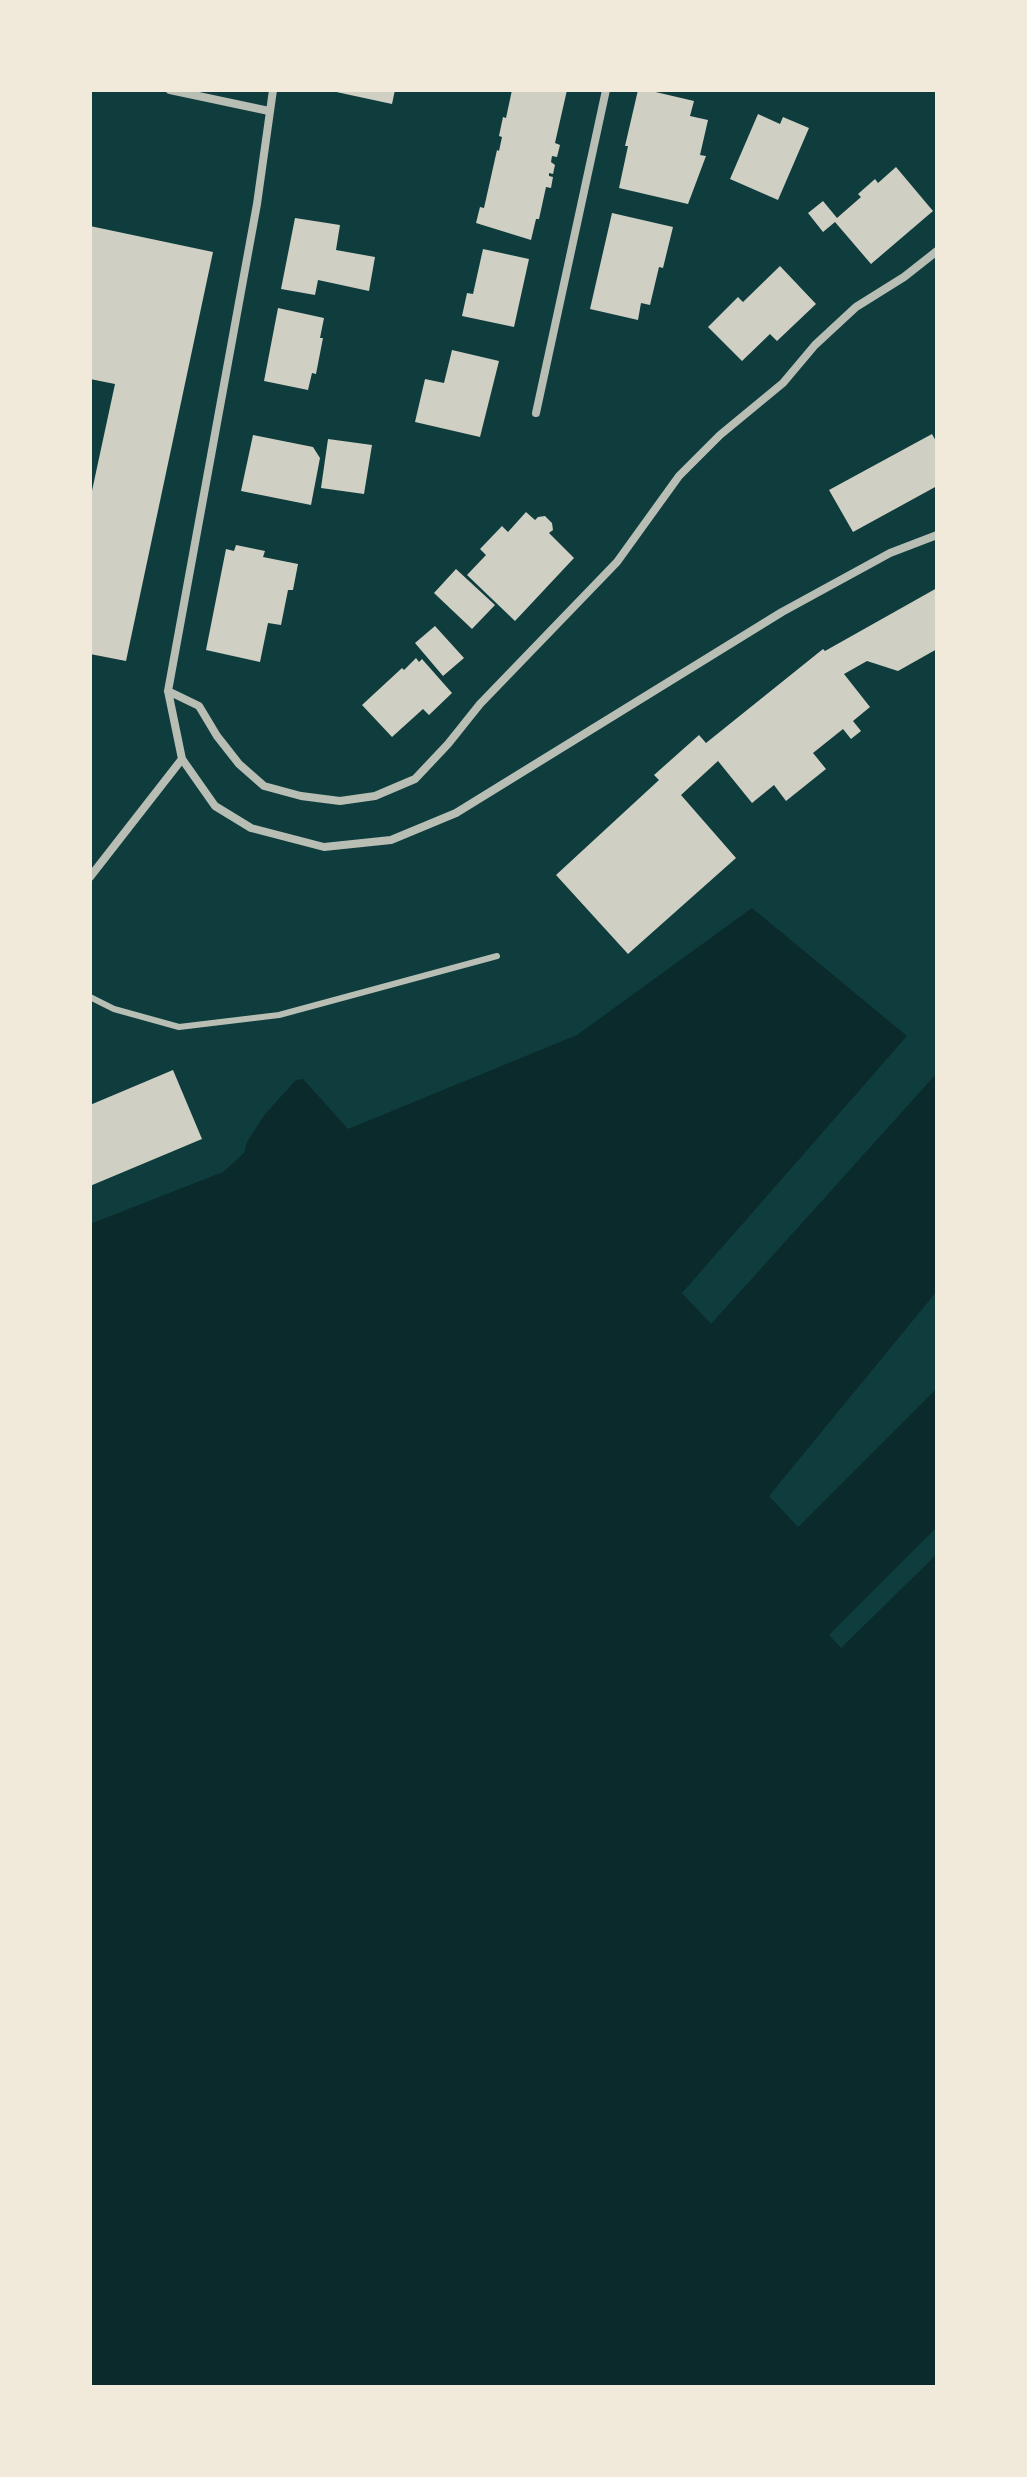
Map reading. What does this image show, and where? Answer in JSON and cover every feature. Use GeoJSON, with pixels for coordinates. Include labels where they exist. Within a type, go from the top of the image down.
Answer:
{"type":"FeatureCollection","features":[{"type":"Feature","properties":{"kind":"street"},"geometry":{"type":"LineString","coordinates":[[170,90],[269,111]]}},
{"type":"Feature","properties":{"kind":"street"},"geometry":{"type":"LineString","coordinates":[[273,90],[257,204],[168,691],[182,759],[215,806],[251,828],[324,847],[391,840],[456,813],[782,612],[890,553],[937,535]]}},
{"type":"Feature","properties":{"kind":"street"},"geometry":{"type":"LineString","coordinates":[[536,413],[606,90]]}},
{"type":"Feature","properties":{"kind":"street"},"geometry":{"type":"LineString","coordinates":[[168,691],[199,706],[239,764],[264,786],[301,796],[340,801],[375,796],[415,779],[480,704],[617,562],[679,476],[720,435],[783,383],[815,345],[856,307],[904,277],[937,251]]}},
{"type":"Feature","properties":{"kind":"street"},"geometry":{"type":"LineString","coordinates":[[90,877],[182,759]]}},
{"type":"Feature","properties":{"kind":"lane"},"geometry":{"type":"LineString","coordinates":[[90,997],[114,1009],[179,1027],[279,1015],[497,956]]}},
{"type":"Feature","properties":{"kind":"water"},"geometry":{"type":"Polygon","coordinates":[[[752,908],[907,1036],[682,1293],[711,1324],[937,1073],[937,1291],[769,1496],[798,1527],[937,1388],[937,1527],[829,1635],[841,1648],[937,1554],[937,2387],[90,2387],[90,1224],[223,1172],[244,1153],[247,1142],[265,1114],[296,1080],[303,1079],[348,1129],[577,1035],[752,908]]]}},
{"type":"Feature","properties":{"kind":"building"},"geometry":{"type":"Polygon","coordinates":[[[327,90],[395,90],[392,104],[327,90]]]}},
{"type":"Feature","properties":{"kind":"building"},"geometry":{"type":"Polygon","coordinates":[[[512,90],[567,90],[555,143],[560,145],[557,157],[552,156],[551,162],[555,165],[553,174],[549,173],[553,177],[551,188],[546,187],[531,240],[476,223],[480,207],[484,208],[502,137],[499,136],[503,117],[506,118],[512,90]]]}},
{"type":"Feature","properties":{"kind":"building"},"geometry":{"type":"Polygon","coordinates":[[[638,90],[694,101],[690,116],[708,120],[700,155],[706,156],[688,204],[619,188],[638,90]]]}},
{"type":"Feature","properties":{"kind":"building"},"geometry":{"type":"Polygon","coordinates":[[[758,114],[780,124],[783,117],[809,128],[778,200],[730,179],[758,114]]]}},
{"type":"Feature","properties":{"kind":"building"},"geometry":{"type":"Polygon","coordinates":[[[896,167],[933,211],[871,264],[835,222],[823,232],[808,213],[823,201],[837,218],[861,197],[858,194],[875,179],[878,183],[896,167]]]}},
{"type":"Feature","properties":{"kind":"building"},"geometry":{"type":"Polygon","coordinates":[[[612,213],[673,227],[650,305],[641,303],[638,320],[590,309],[612,213]]]}},
{"type":"Feature","properties":{"kind":"building"},"geometry":{"type":"Polygon","coordinates":[[[295,218],[340,225],[336,250],[375,257],[369,291],[318,280],[315,295],[281,289],[295,218]]]}},
{"type":"Feature","properties":{"kind":"building"},"geometry":{"type":"Polygon","coordinates":[[[90,226],[213,252],[126,661],[90,654],[90,500],[115,384],[90,379],[90,226]]]}},
{"type":"Feature","properties":{"kind":"building"},"geometry":{"type":"Polygon","coordinates":[[[483,249],[529,259],[514,327],[462,316],[467,293],[473,294],[483,249]]]}},
{"type":"Feature","properties":{"kind":"building"},"geometry":{"type":"Polygon","coordinates":[[[780,266],[816,304],[777,341],[770,334],[742,361],[708,327],[738,297],[743,302],[780,266]]]}},
{"type":"Feature","properties":{"kind":"building"},"geometry":{"type":"Polygon","coordinates":[[[278,308],[324,318],[316,374],[312,373],[308,390],[264,381],[278,308]]]}},
{"type":"Feature","properties":{"kind":"building"},"geometry":{"type":"Polygon","coordinates":[[[452,350],[499,361],[480,437],[415,422],[425,379],[444,383],[452,350]]]}},
{"type":"Feature","properties":{"kind":"building"},"geometry":{"type":"Polygon","coordinates":[[[932,434],[937,443],[937,486],[853,532],[829,490],[932,434]]]}},
{"type":"Feature","properties":{"kind":"building"},"geometry":{"type":"Polygon","coordinates":[[[253,435],[313,447],[320,458],[311,505],[241,491],[253,435]]]}},
{"type":"Feature","properties":{"kind":"building"},"geometry":{"type":"Polygon","coordinates":[[[328,439],[372,445],[364,494],[321,488],[328,439]]]}},
{"type":"Feature","properties":{"kind":"building"},"geometry":{"type":"Polygon","coordinates":[[[526,512],[535,520],[545,516],[552,523],[553,530],[549,533],[574,558],[515,621],[467,575],[486,555],[480,549],[502,526],[508,532],[526,512]]]}},
{"type":"Feature","properties":{"kind":"building"},"geometry":{"type":"Polygon","coordinates":[[[236,545],[265,551],[263,557],[298,564],[293,590],[288,590],[281,625],[268,623],[260,662],[206,650],[226,549],[234,551],[236,545]]]}},
{"type":"Feature","properties":{"kind":"building"},"geometry":{"type":"Polygon","coordinates":[[[456,569],[495,605],[472,629],[434,593],[456,569]]]}},
{"type":"Feature","properties":{"kind":"building"},"geometry":{"type":"Polygon","coordinates":[[[937,588],[937,649],[898,671],[867,661],[844,674],[870,707],[853,721],[861,731],[851,739],[843,729],[813,753],[826,769],[786,801],[774,785],[752,803],[718,761],[681,795],[736,858],[628,954],[556,875],[659,780],[654,775],[699,735],[706,743],[823,649],[825,651],[937,588]]]}},
{"type":"Feature","properties":{"kind":"building"},"geometry":{"type":"Polygon","coordinates":[[[435,626],[464,658],[443,676],[415,643],[435,626]]]}},
{"type":"Feature","properties":{"kind":"building"},"geometry":{"type":"Polygon","coordinates":[[[416,658],[419,662],[422,659],[452,693],[429,715],[423,709],[392,737],[362,705],[416,658]]]}},
{"type":"Feature","properties":{"kind":"building"},"geometry":{"type":"Polygon","coordinates":[[[173,1070],[202,1139],[90,1186],[90,1105],[173,1070]]]}}]}
